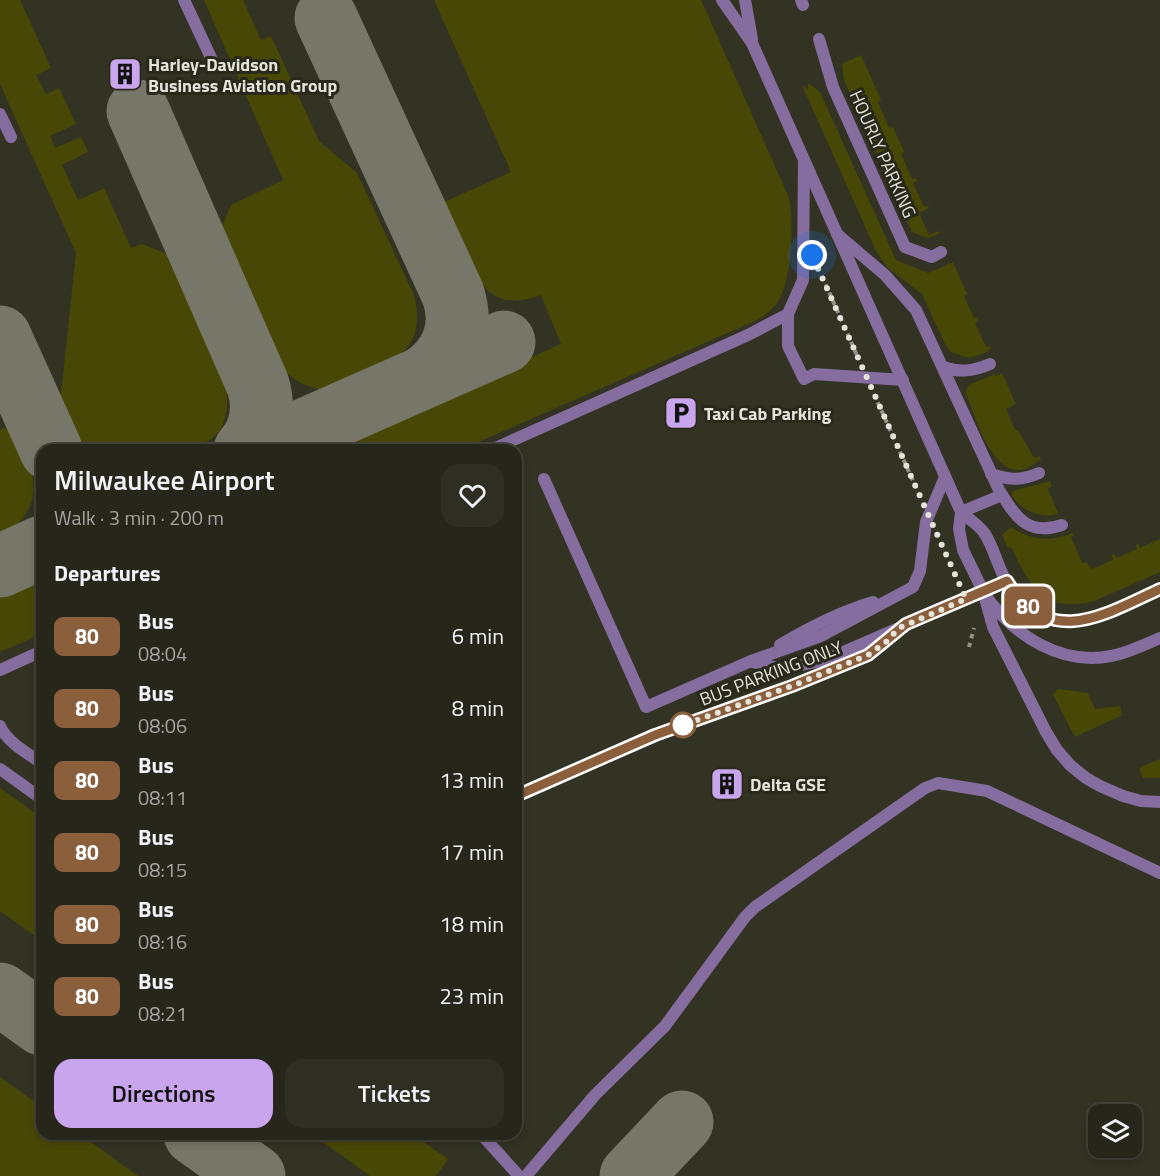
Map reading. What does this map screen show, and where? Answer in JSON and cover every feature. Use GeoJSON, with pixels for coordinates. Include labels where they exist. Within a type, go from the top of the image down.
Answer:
{"type":"FeatureCollection","features":[{"type":"Feature","properties":{"kind":"street"},"geometry":{"type":"LineString","coordinates":[[184,0],[214,64]]}},
{"type":"Feature","properties":{"kind":"street"},"geometry":{"type":"LineString","coordinates":[[722,0],[752,43],[961,512],[984,533],[1007,581],[1025,603],[1043,616],[1062,622],[1077,622],[1102,615],[1160,590]]}},
{"type":"Feature","properties":{"kind":"street"},"geometry":{"type":"LineString","coordinates":[[745,0],[752,43]]}},
{"type":"Feature","properties":{"kind":"street","name":"HOURLY PARKING"},"geometry":{"type":"LineString","coordinates":[[819,39],[833,87],[906,247],[932,256],[941,252]]}},
{"type":"Feature","properties":{"kind":"street"},"geometry":{"type":"LineString","coordinates":[[0,114],[10,137]]}},
{"type":"Feature","properties":{"kind":"street"},"geometry":{"type":"LineString","coordinates":[[804,160],[803,280],[788,314],[788,346],[804,379],[814,374],[903,380]]}},
{"type":"Feature","properties":{"kind":"street"},"geometry":{"type":"LineString","coordinates":[[836,234],[885,275],[916,310],[991,474],[1013,514],[1024,523],[1046,527],[1062,525]]}},
{"type":"Feature","properties":{"kind":"street"},"geometry":{"type":"LineString","coordinates":[[504,444],[748,335],[788,314]]}},
{"type":"Feature","properties":{"kind":"street"},"geometry":{"type":"LineString","coordinates":[[943,367],[960,371],[990,364]]}},
{"type":"Feature","properties":{"kind":"street"},"geometry":{"type":"LineString","coordinates":[[991,474],[1014,480],[1039,473]]}},
{"type":"Feature","properties":{"kind":"street"},"geometry":{"type":"LineString","coordinates":[[544,479],[646,707],[751,662],[821,636],[912,587],[917,579],[929,516],[945,477]]}},
{"type":"Feature","properties":{"kind":"street"},"geometry":{"type":"LineString","coordinates":[[961,512],[1002,495]]}},
{"type":"Feature","properties":{"kind":"street"},"geometry":{"type":"LineString","coordinates":[[961,512],[959,529],[963,549],[983,591],[993,627],[1057,750],[1070,765],[1100,786],[1141,801],[1160,802]]}},
{"type":"Feature","properties":{"kind":"street"},"geometry":{"type":"LineString","coordinates":[[751,662],[783,669],[825,660],[1007,581]]}},
{"type":"Feature","properties":{"kind":"street"},"geometry":{"type":"LineString","coordinates":[[983,591],[1001,616],[1017,630],[1029,639],[1063,654],[1085,657],[1110,656],[1160,638]]}},
{"type":"Feature","properties":{"kind":"street","name":"BUS PARKING ONLY"},"geometry":{"type":"LineString","coordinates":[[522,793],[655,735],[792,686],[868,655],[886,642],[899,628]]}},
{"type":"Feature","properties":{"kind":"street"},"geometry":{"type":"LineString","coordinates":[[0,670],[36,654]]}},
{"type":"Feature","properties":{"kind":"street"},"geometry":{"type":"LineString","coordinates":[[0,726],[15,744],[36,759]]}},
{"type":"Feature","properties":{"kind":"street"},"geometry":{"type":"LineString","coordinates":[[0,769],[36,795]]}},
{"type":"Feature","properties":{"kind":"street"},"geometry":{"type":"LineString","coordinates":[[526,1176],[595,1095],[665,1026],[745,917],[755,907],[925,788],[938,783],[987,791],[1160,873]]}},
{"type":"Feature","properties":{"kind":"street"},"geometry":{"type":"LineString","coordinates":[[486,1140],[519,1176]]}},
{"type":"Feature","properties":{"kind":"path"},"geometry":{"type":"LineString","coordinates":[[821,275],[929,516]]}},
{"type":"Feature","properties":{"kind":"path"},"geometry":{"type":"LineString","coordinates":[[966,599],[976,623],[969,647]]}},
{"type":"Feature","properties":{"kind":"shaded area"},"geometry":{"type":"Polygon","coordinates":[[[0,0],[20,0],[51,68],[36,75],[46,94],[59,88],[76,124],[50,136],[55,148],[81,137],[88,152],[62,165],[77,198],[79,200],[104,188],[131,248],[142,244],[170,255],[227,387],[227,409],[222,428],[213,438],[203,444],[78,444],[60,404],[76,253],[0,84],[0,0]]]}},
{"type":"Feature","properties":{"kind":"shaded area"},"geometry":{"type":"Polygon","coordinates":[[[204,0],[243,0],[261,40],[271,36],[319,141],[357,173],[414,295],[417,317],[415,334],[408,347],[383,367],[333,389],[311,387],[280,367],[219,233],[231,205],[283,180],[204,0]]]}},
{"type":"Feature","properties":{"kind":"shaded area"},"geometry":{"type":"Polygon","coordinates":[[[434,0],[701,0],[789,198],[791,237],[789,267],[782,293],[770,311],[755,321],[474,444],[336,444],[561,344],[541,295],[512,301],[501,299],[483,286],[463,251],[442,203],[511,172],[434,0]]]}},
{"type":"Feature","properties":{"kind":"shaded area"},"geometry":{"type":"Polygon","coordinates":[[[861,55],[881,100],[878,102],[889,128],[893,127],[912,179],[916,178],[917,181],[913,183],[924,207],[929,208],[919,213],[929,235],[939,231],[940,233],[928,238],[912,232],[844,80],[842,64],[861,55]]]}},
{"type":"Feature","properties":{"kind":"shaded area"},"geometry":{"type":"Polygon","coordinates":[[[808,83],[820,92],[896,260],[928,273],[953,262],[967,294],[964,296],[974,318],[977,317],[979,320],[975,323],[986,347],[991,348],[985,353],[969,358],[951,352],[922,294],[888,268],[877,253],[802,85],[808,90],[808,83]]]}},
{"type":"Feature","properties":{"kind":"shaded area"},"geometry":{"type":"Polygon","coordinates":[[[1002,373],[1016,404],[1006,409],[1015,430],[1018,430],[1033,456],[1036,458],[1039,456],[1041,460],[1025,469],[1013,469],[1003,464],[994,455],[980,430],[966,394],[966,389],[971,384],[1002,373]]]}},
{"type":"Feature","properties":{"kind":"shaded area"},"geometry":{"type":"Polygon","coordinates":[[[10,427],[29,465],[34,488],[26,513],[15,526],[0,536],[0,429],[10,427]]]}},
{"type":"Feature","properties":{"kind":"shaded area"},"geometry":{"type":"Polygon","coordinates":[[[1050,481],[1052,486],[1048,489],[1057,514],[1044,515],[1032,512],[1012,496],[1012,492],[1050,481]]]}},
{"type":"Feature","properties":{"kind":"shaded area"},"geometry":{"type":"Polygon","coordinates":[[[1011,527],[1026,535],[1041,539],[1057,538],[1073,533],[1071,537],[1082,563],[1086,562],[1092,569],[1113,560],[1112,555],[1114,554],[1117,558],[1137,549],[1138,543],[1140,548],[1160,539],[1160,572],[1094,601],[1063,604],[1041,594],[1032,585],[1002,535],[1011,527]]]}},
{"type":"Feature","properties":{"kind":"shaded area"},"geometry":{"type":"Polygon","coordinates":[[[36,578],[36,637],[0,652],[0,594],[36,578]]]}},
{"type":"Feature","properties":{"kind":"shaded area"},"geometry":{"type":"Polygon","coordinates":[[[1058,689],[1088,693],[1095,709],[1120,706],[1122,715],[1075,737],[1053,695],[1058,689]]]}},
{"type":"Feature","properties":{"kind":"shaded area"},"geometry":{"type":"Polygon","coordinates":[[[1160,759],[1160,778],[1143,778],[1139,768],[1160,759]]]}},
{"type":"Feature","properties":{"kind":"shaded area"},"geometry":{"type":"Polygon","coordinates":[[[0,788],[36,814],[36,937],[0,911],[0,788]]]}},
{"type":"Feature","properties":{"kind":"shaded area"},"geometry":{"type":"Polygon","coordinates":[[[0,1077],[36,1103],[36,1140],[88,1140],[138,1176],[0,1176],[0,1077]]]}},
{"type":"Feature","properties":{"kind":"shaded area"},"geometry":{"type":"Polygon","coordinates":[[[320,1140],[421,1140],[448,1159],[436,1176],[370,1176],[320,1140]]]}},
{"type":"Feature","properties":{"kind":"taxiway"},"geometry":{"type":"LineString","coordinates":[[326,18],[453,294],[457,318],[454,340],[442,360],[424,377]]}},
{"type":"Feature","properties":{"kind":"taxiway"},"geometry":{"type":"LineString","coordinates":[[138,111],[258,385],[261,402],[260,419],[250,444]]}},
{"type":"Feature","properties":{"kind":"taxiway"},"geometry":{"type":"LineString","coordinates":[[0,337],[48,444]]}},
{"type":"Feature","properties":{"kind":"taxiway"},"geometry":{"type":"LineString","coordinates":[[273,444],[504,342]]}},
{"type":"Feature","properties":{"kind":"taxiway"},"geometry":{"type":"LineString","coordinates":[[0,566],[36,550]]}},
{"type":"Feature","properties":{"kind":"taxiway"},"geometry":{"type":"LineString","coordinates":[[0,994],[36,1020]]}},
{"type":"Feature","properties":{"kind":"taxiway"},"geometry":{"type":"LineString","coordinates":[[631,1176],[682,1122]]}},
{"type":"Feature","properties":{"kind":"taxiway"},"geometry":{"type":"LineString","coordinates":[[203,1140],[254,1176]]}},
{"type":"Feature","properties":{"kind":"bus line","name":"80"},"geometry":{"type":"LineString","coordinates":[[522,793],[655,735],[792,686],[868,655],[906,624],[1007,581],[1012,590],[1035,611],[1062,622],[1077,622],[1102,615],[1160,589]]}},
{"type":"Feature","properties":{"kind":"place","name":"Harley-Davidson Business Aviation Group"},"geometry":{"type":"Point","coordinates":[125,74]}},
{"type":"Feature","properties":{"kind":"place","name":"Taxi Cab Parking"},"geometry":{"type":"Point","coordinates":[681,413]}},
{"type":"Feature","properties":{"kind":"place","name":"Delta GSE"},"geometry":{"type":"Point","coordinates":[727,784]}},
{"type":"Feature","properties":{"kind":"route"},"geometry":{"type":"LineString","coordinates":[[683,725],[675,728],[792,686],[868,655],[906,624],[966,599],[812,255]]}}]}
